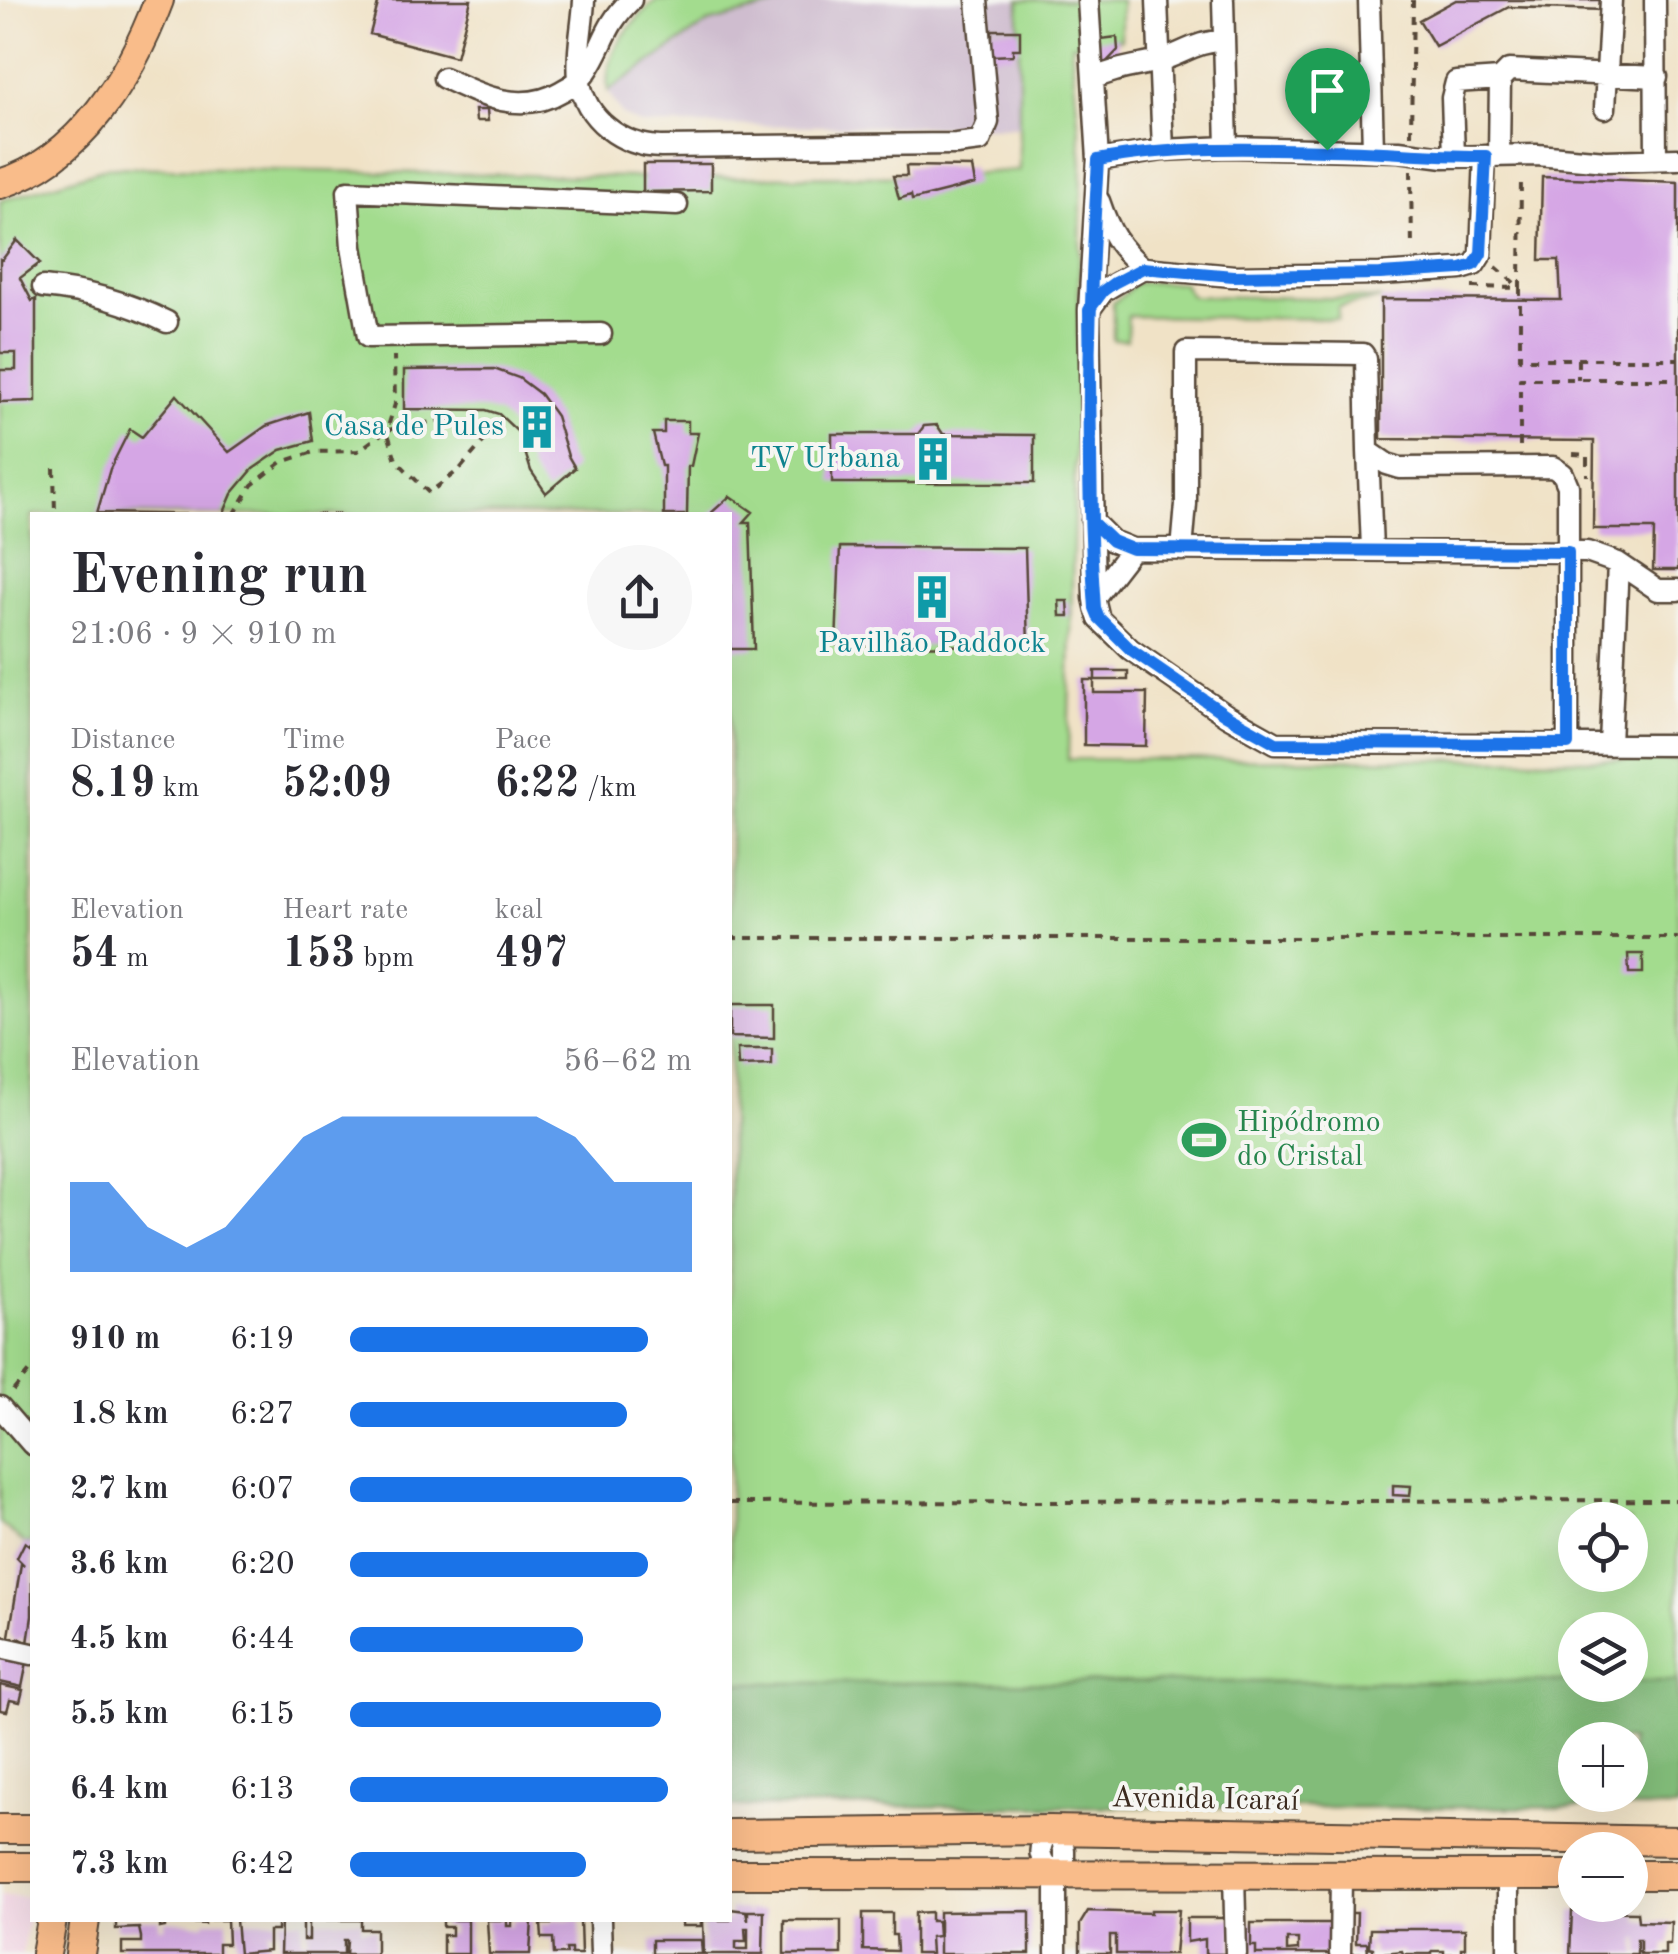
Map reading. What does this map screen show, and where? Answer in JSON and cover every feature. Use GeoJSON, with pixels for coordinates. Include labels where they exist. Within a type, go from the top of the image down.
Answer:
{"type":"FeatureCollection","features":[{"type":"Feature","properties":{"kind":"main road"},"geometry":{"type":"LineString","coordinates":[[0,184],[20,178],[74,140],[114,93],[159,0]]}},
{"type":"Feature","properties":{"kind":"main road"},"geometry":{"type":"LineString","coordinates":[[0,1829],[30,1828]]}},
{"type":"Feature","properties":{"kind":"main road","name":"Avenida Icaraí"},"geometry":{"type":"LineString","coordinates":[[732,1834],[1050,1830],[1678,1841]]}},
{"type":"Feature","properties":{"kind":"main road"},"geometry":{"type":"LineString","coordinates":[[1508,1875],[1532,1838]]}},
{"type":"Feature","properties":{"kind":"main road"},"geometry":{"type":"LineString","coordinates":[[0,1867],[30,1867]]}},
{"type":"Feature","properties":{"kind":"main road"},"geometry":{"type":"LineString","coordinates":[[732,1874],[1558,1875]]}},
{"type":"Feature","properties":{"kind":"main road"},"geometry":{"type":"LineString","coordinates":[[1648,1877],[1676,1879]]}},
{"type":"Feature","properties":{"kind":"main road"},"geometry":{"type":"LineString","coordinates":[[46,1954],[52,1922]]}},
{"type":"Feature","properties":{"kind":"main road"},"geometry":{"type":"LineString","coordinates":[[80,1954],[85,1922]]}},
{"type":"Feature","properties":{"kind":"street"},"geometry":{"type":"LineString","coordinates":[[584,0],[580,80],[589,105],[621,139],[640,146],[980,141],[988,122],[977,0]]}},
{"type":"Feature","properties":{"kind":"street"},"geometry":{"type":"LineString","coordinates":[[444,78],[479,95],[520,103],[546,101],[580,80],[613,17],[631,0]]}},
{"type":"Feature","properties":{"kind":"street"},"geometry":{"type":"LineString","coordinates":[[1088,0],[1098,160],[1089,310],[1094,598],[1099,618],[1130,649],[1226,715],[1276,743],[1678,745]]}},
{"type":"Feature","properties":{"kind":"street"},"geometry":{"type":"LineString","coordinates":[[1157,0],[1163,150]]}},
{"type":"Feature","properties":{"kind":"street"},"geometry":{"type":"LineString","coordinates":[[1223,0],[1227,147]]}},
{"type":"Feature","properties":{"kind":"street"},"geometry":{"type":"LineString","coordinates":[[1370,0],[1373,150]]}},
{"type":"Feature","properties":{"kind":"street"},"geometry":{"type":"LineString","coordinates":[[1605,108],[1611,0]]}},
{"type":"Feature","properties":{"kind":"street"},"geometry":{"type":"LineString","coordinates":[[1655,0],[1656,160]]}},
{"type":"Feature","properties":{"kind":"street"},"geometry":{"type":"LineString","coordinates":[[1092,80],[1118,67],[1159,61],[1206,41],[1224,41]]}},
{"type":"Feature","properties":{"kind":"street"},"geometry":{"type":"LineString","coordinates":[[1449,156],[1456,82],[1500,79],[1510,70],[1657,77]]}},
{"type":"Feature","properties":{"kind":"street"},"geometry":{"type":"LineString","coordinates":[[1096,193],[1120,250],[1143,268],[1233,276],[1461,269],[1474,265],[1481,254],[1500,79]]}},
{"type":"Feature","properties":{"kind":"street"},"geometry":{"type":"LineString","coordinates":[[1098,160],[1163,150],[1227,147],[1449,156],[1678,159]]}},
{"type":"Feature","properties":{"kind":"street"},"geometry":{"type":"LineString","coordinates":[[601,334],[368,337],[352,247],[348,191],[677,206]]}},
{"type":"Feature","properties":{"kind":"street"},"geometry":{"type":"LineString","coordinates":[[1089,310],[1103,291],[1143,268]]}},
{"type":"Feature","properties":{"kind":"street"},"geometry":{"type":"LineString","coordinates":[[44,287],[83,291],[142,309],[167,322]]}},
{"type":"Feature","properties":{"kind":"street"},"geometry":{"type":"LineString","coordinates":[[1182,550],[1186,504],[1186,352],[1362,354],[1366,359],[1372,550]]}},
{"type":"Feature","properties":{"kind":"street"},"geometry":{"type":"LineString","coordinates":[[1368,451],[1400,468],[1553,467],[1563,474],[1568,486],[1568,744]]}},
{"type":"Feature","properties":{"kind":"street"},"geometry":{"type":"LineString","coordinates":[[1092,522],[1112,541],[1132,549],[1587,552],[1618,564],[1658,590],[1678,590]]}},
{"type":"Feature","properties":{"kind":"street"},"geometry":{"type":"LineString","coordinates":[[1094,598],[1132,549]]}},
{"type":"Feature","properties":{"kind":"street"},"geometry":{"type":"LineString","coordinates":[[1610,744],[1618,564]]}},
{"type":"Feature","properties":{"kind":"street"},"geometry":{"type":"LineString","coordinates":[[5,1400],[30,1441]]}},
{"type":"Feature","properties":{"kind":"street"},"geometry":{"type":"LineString","coordinates":[[0,1647],[30,1654]]}},
{"type":"Feature","properties":{"kind":"street"},"geometry":{"type":"LineString","coordinates":[[1050,1830],[1062,1839],[1064,1850],[1064,1860],[1056,1875],[1056,1954]]}},
{"type":"Feature","properties":{"kind":"street"},"geometry":{"type":"LineString","coordinates":[[1234,1875],[1236,1954]]}},
{"type":"Feature","properties":{"kind":"street"},"geometry":{"type":"LineString","coordinates":[[1340,1954],[1341,1875]]}},
{"type":"Feature","properties":{"kind":"street"},"geometry":{"type":"LineString","coordinates":[[1508,1875],[1508,1954]]}},
{"type":"Feature","properties":{"kind":"street"},"geometry":{"type":"LineString","coordinates":[[600,1922],[601,1954]]}},
{"type":"Feature","properties":{"kind":"path"},"geometry":{"type":"LineString","coordinates":[[1481,254],[1520,288],[1520,360],[1678,359]]}},
{"type":"Feature","properties":{"kind":"path"},"geometry":{"type":"LineString","coordinates":[[236,512],[252,485],[282,462],[314,452],[358,451],[387,430],[448,419],[489,435],[460,469],[428,493],[396,460],[387,430],[395,404],[394,336]]}},
{"type":"Feature","properties":{"kind":"path"},"geometry":{"type":"LineString","coordinates":[[1578,359],[1578,379]]}},
{"type":"Feature","properties":{"kind":"path"},"geometry":{"type":"LineString","coordinates":[[1520,440],[1520,379],[1678,378]]}},
{"type":"Feature","properties":{"kind":"path"},"geometry":{"type":"LineString","coordinates":[[54,468],[55,512]]}},
{"type":"Feature","properties":{"kind":"path"},"geometry":{"type":"LineString","coordinates":[[732,938],[1678,938]]}},
{"type":"Feature","properties":{"kind":"path"},"geometry":{"type":"LineString","coordinates":[[5,1400],[30,1370]]}},
{"type":"Feature","properties":{"kind":"path"},"geometry":{"type":"LineString","coordinates":[[732,1502],[1678,1500]]}},
{"type":"Feature","properties":{"kind":"shaded area"},"geometry":{"type":"Polygon","coordinates":[[[798,0],[1019,0],[1019,127],[642,125],[622,115],[608,91],[708,23],[798,0]]]}},
{"type":"Feature","properties":{"kind":"shaded area"},"geometry":{"type":"Polygon","coordinates":[[[0,1896],[30,1897],[22,1954],[0,1954],[0,1896]]]}},
{"type":"Feature","properties":{"kind":"green space"},"geometry":{"type":"Polygon","coordinates":[[[656,0],[798,0],[708,23],[608,91],[610,64],[620,40],[656,0]]]}},
{"type":"Feature","properties":{"kind":"green space","name":"Hipódromo do Cristal"},"geometry":{"type":"Polygon","coordinates":[[[1019,0],[1121,0],[1121,39],[1071,45],[1082,163],[1068,759],[1678,760],[1678,1808],[1648,1808],[1648,1722],[1558,1722],[1558,1808],[732,1806],[732,512],[30,512],[30,1543],[27,1545],[0,1523],[0,201],[109,167],[677,178],[955,175],[1019,170],[1019,0]]]}},
{"type":"Feature","properties":{"kind":"green space"},"geometry":{"type":"Polygon","coordinates":[[[1182,282],[1191,296],[1381,299],[1338,307],[1338,319],[1128,316],[1127,340],[1113,340],[1113,303],[1137,283],[1182,282]]]}},
{"type":"Feature","properties":{"kind":"green space"},"geometry":{"type":"Polygon","coordinates":[[[1558,1681],[1558,1702],[1648,1702],[1648,1681],[1678,1681],[1678,1808],[1648,1808],[1648,1722],[1558,1722],[1558,1808],[732,1806],[732,1683],[1558,1681]]]}},
{"type":"Feature","properties":{"kind":"building"},"geometry":{"type":"Polygon","coordinates":[[[379,0],[471,0],[456,57],[370,34],[379,0]]]}},
{"type":"Feature","properties":{"kind":"building"},"geometry":{"type":"Polygon","coordinates":[[[1456,0],[1605,0],[1605,10],[1509,7],[1435,46],[1419,20],[1456,0]]]}},
{"type":"Feature","properties":{"kind":"building"},"geometry":{"type":"Polygon","coordinates":[[[992,30],[1020,30],[1020,49],[1013,49],[1013,55],[992,56],[992,30]]]}},
{"type":"Feature","properties":{"kind":"building"},"geometry":{"type":"Polygon","coordinates":[[[1117,37],[1118,50],[1093,76],[1093,40],[1117,37]]]}},
{"type":"Feature","properties":{"kind":"building"},"geometry":{"type":"Polygon","coordinates":[[[475,110],[487,110],[488,121],[476,121],[475,110]]]}},
{"type":"Feature","properties":{"kind":"building"},"geometry":{"type":"Polygon","coordinates":[[[643,164],[711,164],[711,191],[643,192],[643,164]]]}},
{"type":"Feature","properties":{"kind":"building"},"geometry":{"type":"Polygon","coordinates":[[[906,166],[972,167],[975,184],[912,200],[911,195],[899,199],[893,176],[907,176],[906,166]]]}},
{"type":"Feature","properties":{"kind":"building"},"geometry":{"type":"Polygon","coordinates":[[[1542,177],[1678,182],[1678,570],[1653,570],[1654,529],[1593,529],[1594,441],[1381,439],[1381,299],[1561,300],[1559,260],[1540,260],[1542,177]]]}},
{"type":"Feature","properties":{"kind":"building"},"geometry":{"type":"Polygon","coordinates":[[[17,240],[40,263],[20,278],[32,301],[36,299],[36,401],[0,402],[0,370],[16,370],[16,353],[0,353],[0,259],[17,240]]]}},
{"type":"Feature","properties":{"kind":"building","name":"Casa de Pules"},"geometry":{"type":"Polygon","coordinates":[[[494,369],[519,378],[540,394],[556,416],[575,468],[546,493],[531,471],[519,433],[499,414],[486,410],[404,409],[404,370],[494,369]]]}},
{"type":"Feature","properties":{"kind":"building"},"geometry":{"type":"Polygon","coordinates":[[[177,395],[229,452],[266,426],[309,412],[313,441],[281,450],[253,469],[232,494],[224,512],[97,512],[110,469],[130,429],[142,437],[177,395]]]}},
{"type":"Feature","properties":{"kind":"building"},"geometry":{"type":"Polygon","coordinates":[[[664,421],[688,421],[688,433],[698,433],[688,466],[687,512],[664,512],[664,466],[653,433],[664,433],[664,421]]]}},
{"type":"Feature","properties":{"kind":"building","name":"TV Urbana"},"geometry":{"type":"Polygon","coordinates":[[[937,425],[943,434],[1034,435],[1034,483],[832,483],[832,434],[918,434],[924,426],[937,425]]]}},
{"type":"Feature","properties":{"kind":"building"},"geometry":{"type":"Polygon","coordinates":[[[730,496],[753,512],[744,522],[750,522],[754,649],[732,649],[732,512],[712,512],[730,496]]]}},
{"type":"Feature","properties":{"kind":"building","name":"Pavilhão Paddock"},"geometry":{"type":"Polygon","coordinates":[[[840,547],[1025,548],[1028,646],[836,645],[840,547]]]}},
{"type":"Feature","properties":{"kind":"building"},"geometry":{"type":"Polygon","coordinates":[[[1059,601],[1068,601],[1069,616],[1060,616],[1059,601]]]}},
{"type":"Feature","properties":{"kind":"building"},"geometry":{"type":"Polygon","coordinates":[[[1095,671],[1128,671],[1128,680],[1095,680],[1095,671]]]}},
{"type":"Feature","properties":{"kind":"building"},"geometry":{"type":"Polygon","coordinates":[[[1084,680],[1094,680],[1094,693],[1147,693],[1146,746],[1084,745],[1084,680]]]}},
{"type":"Feature","properties":{"kind":"building"},"geometry":{"type":"Polygon","coordinates":[[[1628,954],[1643,954],[1643,973],[1629,973],[1628,954]]]}},
{"type":"Feature","properties":{"kind":"building"},"geometry":{"type":"Polygon","coordinates":[[[732,1005],[774,1005],[774,1038],[732,1037],[732,1005]]]}},
{"type":"Feature","properties":{"kind":"building"},"geometry":{"type":"Polygon","coordinates":[[[737,1049],[772,1049],[772,1065],[738,1066],[737,1049]]]}},
{"type":"Feature","properties":{"kind":"building"},"geometry":{"type":"Polygon","coordinates":[[[1393,1485],[1411,1486],[1410,1496],[1393,1495],[1393,1485]]]}},
{"type":"Feature","properties":{"kind":"building"},"geometry":{"type":"Polygon","coordinates":[[[25,1542],[30,1544],[28,1643],[19,1638],[18,1642],[12,1641],[9,1636],[21,1564],[24,1565],[17,1558],[25,1542]]]}},
{"type":"Feature","properties":{"kind":"building"},"geometry":{"type":"Polygon","coordinates":[[[0,1656],[27,1662],[22,1687],[0,1682],[0,1656]]]}},
{"type":"Feature","properties":{"kind":"building"},"geometry":{"type":"Polygon","coordinates":[[[0,1685],[23,1690],[20,1702],[10,1700],[7,1711],[0,1710],[0,1685]]]}},
{"type":"Feature","properties":{"kind":"building"},"geometry":{"type":"Polygon","coordinates":[[[732,1909],[746,1911],[748,1920],[748,1911],[764,1911],[763,1954],[704,1954],[703,1922],[732,1922],[732,1909]],[[745,1928],[746,1941],[736,1941],[736,1949],[748,1949],[745,1928]]]}},
{"type":"Feature","properties":{"kind":"building"},"geometry":{"type":"Polygon","coordinates":[[[1179,1910],[1175,1954],[1116,1954],[1116,1936],[1110,1936],[1110,1954],[1080,1954],[1080,1924],[1088,1911],[1179,1910]]]}},
{"type":"Feature","properties":{"kind":"building"},"geometry":{"type":"Polygon","coordinates":[[[1030,1911],[1030,1954],[939,1954],[939,1912],[1030,1911]]]}},
{"type":"Feature","properties":{"kind":"building"},"geometry":{"type":"Polygon","coordinates":[[[931,1912],[931,1921],[937,1921],[938,1936],[930,1937],[931,1954],[915,1954],[915,1913],[931,1912]]]}},
{"type":"Feature","properties":{"kind":"building"},"geometry":{"type":"Polygon","coordinates":[[[863,1913],[892,1913],[897,1951],[863,1950],[863,1913]]]}},
{"type":"Feature","properties":{"kind":"building"},"geometry":{"type":"Polygon","coordinates":[[[1350,1913],[1357,1913],[1356,1943],[1367,1943],[1368,1954],[1350,1954],[1350,1913]]]}},
{"type":"Feature","properties":{"kind":"building"},"geometry":{"type":"Polygon","coordinates":[[[1187,1918],[1234,1918],[1233,1954],[1205,1954],[1205,1939],[1187,1942],[1187,1918]]]}},
{"type":"Feature","properties":{"kind":"building"},"geometry":{"type":"Polygon","coordinates":[[[784,1920],[841,1920],[841,1954],[784,1954],[784,1920]]]}},
{"type":"Feature","properties":{"kind":"building"},"geometry":{"type":"Polygon","coordinates":[[[116,1922],[160,1922],[160,1928],[165,1927],[165,1922],[227,1922],[228,1944],[218,1944],[218,1954],[122,1954],[122,1942],[141,1942],[139,1928],[116,1929],[116,1922]]]}},
{"type":"Feature","properties":{"kind":"building"},"geometry":{"type":"Polygon","coordinates":[[[236,1922],[277,1922],[277,1931],[269,1931],[269,1951],[239,1954],[236,1922]]]}},
{"type":"Feature","properties":{"kind":"building"},"geometry":{"type":"Polygon","coordinates":[[[281,1922],[303,1922],[303,1940],[309,1940],[309,1922],[361,1922],[361,1929],[376,1929],[376,1954],[346,1954],[344,1940],[344,1954],[280,1954],[281,1922]]]}},
{"type":"Feature","properties":{"kind":"building"},"geometry":{"type":"Polygon","coordinates":[[[443,1922],[468,1922],[468,1954],[443,1954],[443,1935],[452,1935],[452,1927],[443,1927],[443,1922]]]}},
{"type":"Feature","properties":{"kind":"building"},"geometry":{"type":"Polygon","coordinates":[[[487,1922],[507,1922],[507,1926],[512,1926],[512,1922],[532,1922],[530,1954],[489,1954],[487,1922]]]}},
{"type":"Feature","properties":{"kind":"building"},"geometry":{"type":"Polygon","coordinates":[[[580,1922],[581,1954],[571,1954],[571,1949],[566,1949],[567,1954],[554,1954],[553,1938],[542,1938],[541,1924],[580,1922]]]}},
{"type":"Feature","properties":{"kind":"building"},"geometry":{"type":"Polygon","coordinates":[[[682,1922],[701,1922],[701,1926],[682,1926],[682,1922]]]}},
{"type":"Feature","properties":{"kind":"building"},"geometry":{"type":"Polygon","coordinates":[[[1571,1922],[1671,1922],[1670,1944],[1665,1944],[1665,1954],[1640,1954],[1637,1939],[1637,1954],[1570,1954],[1571,1922]]]}},
{"type":"Feature","properties":{"kind":"building"},"geometry":{"type":"Polygon","coordinates":[[[1251,1923],[1332,1923],[1332,1954],[1256,1954],[1256,1946],[1251,1946],[1251,1923]],[[1287,1939],[1287,1951],[1298,1950],[1298,1939],[1287,1939]]]}},
{"type":"Feature","properties":{"kind":"building"},"geometry":{"type":"Polygon","coordinates":[[[1370,1929],[1465,1929],[1465,1948],[1461,1948],[1461,1954],[1373,1954],[1369,1947],[1370,1929]]]}},
{"type":"Feature","properties":{"kind":"building"},"geometry":{"type":"Polygon","coordinates":[[[652,1940],[701,1940],[702,1954],[652,1954],[652,1940]]]}},
{"type":"Feature","properties":{"kind":"place","name":"Casa de Pules"},"geometry":{"type":"Point","coordinates":[537,427]}},
{"type":"Feature","properties":{"kind":"place","name":"TV Urbana"},"geometry":{"type":"Point","coordinates":[933,459]}},
{"type":"Feature","properties":{"kind":"place","name":"Pavilhão Paddock"},"geometry":{"type":"Point","coordinates":[932,597]}},
{"type":"Feature","properties":{"kind":"place","name":"Hipódromo do Cristal"},"geometry":{"type":"Point","coordinates":[1204,1140]}},
{"type":"Feature","properties":{"kind":"route"},"geometry":{"type":"LineString","coordinates":[[1327,150],[1227,147],[1163,150],[1098,160],[1089,310],[1092,522],[1095,608],[1099,618],[1130,649],[1178,684],[1276,743],[1568,744],[1568,552],[1132,549],[1112,541],[1092,522],[1090,416],[1089,310],[1114,283],[1143,268],[1233,276],[1461,269],[1474,265],[1481,254],[1486,156],[1327,150]]}}]}
